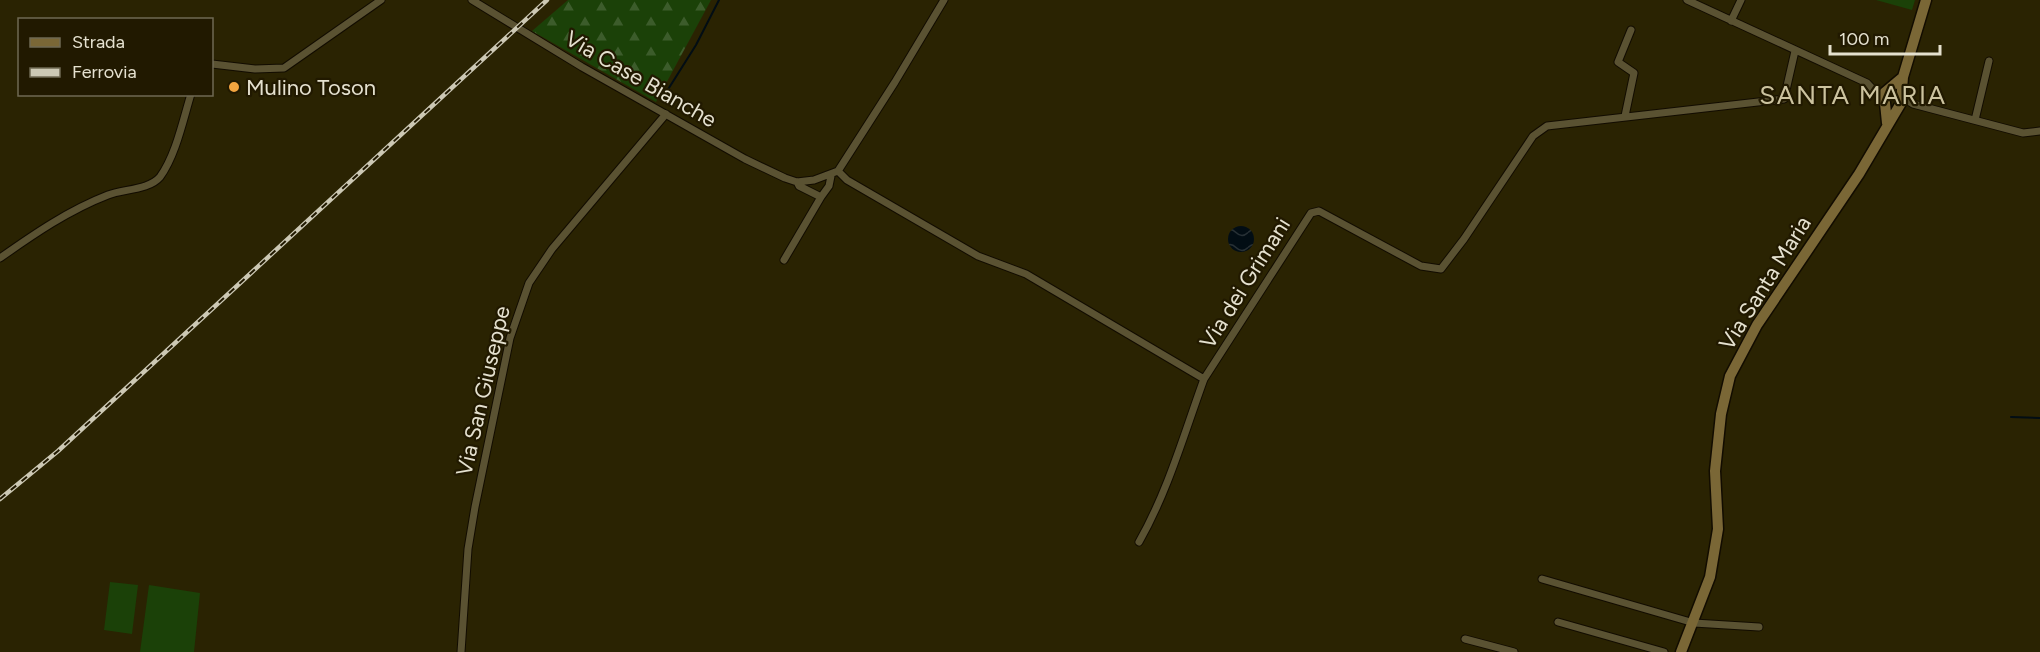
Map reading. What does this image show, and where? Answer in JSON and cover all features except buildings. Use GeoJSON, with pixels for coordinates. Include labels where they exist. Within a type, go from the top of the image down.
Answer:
{"type":"FeatureCollection","features":[{"type":"Feature","properties":{"kind":"main road","name":"Via Santa Maria"},"geometry":{"type":"LineString","coordinates":[[1681,652],[1710,577],[1718,529],[1715,471],[1721,414],[1730,375],[1757,325],[1879,142],[1903,77],[1926,0]]}},
{"type":"Feature","properties":{"kind":"street"},"geometry":{"type":"LineString","coordinates":[[213,64],[255,69],[284,68],[381,0]]}},
{"type":"Feature","properties":{"kind":"street","name":"Via Case Bianche"},"geometry":{"type":"LineString","coordinates":[[472,0],[745,159],[797,182],[799,186],[821,196]]}},
{"type":"Feature","properties":{"kind":"street"},"geometry":{"type":"LineString","coordinates":[[797,182],[831,176],[838,171],[896,82],[944,0]]}},
{"type":"Feature","properties":{"kind":"street"},"geometry":{"type":"LineString","coordinates":[[1687,0],[1894,98],[2023,133],[2040,131]]}},
{"type":"Feature","properties":{"kind":"street"},"geometry":{"type":"LineString","coordinates":[[1731,21],[1740,0]]}},
{"type":"Feature","properties":{"kind":"street"},"geometry":{"type":"LineString","coordinates":[[1625,116],[1634,74],[1618,62],[1631,30]]}},
{"type":"Feature","properties":{"kind":"street","name":"Via dei Grimani"},"geometry":{"type":"LineString","coordinates":[[838,171],[847,180],[978,256],[1026,274],[1204,379],[1311,213],[1319,211],[1421,266],[1441,269],[1464,239],[1533,136],[1547,126],[1784,99],[1795,51]]}},
{"type":"Feature","properties":{"kind":"street"},"geometry":{"type":"LineString","coordinates":[[1975,120],[1989,62]]}},
{"type":"Feature","properties":{"kind":"street"},"geometry":{"type":"LineString","coordinates":[[0,258],[84,205],[121,190],[150,185],[159,178],[169,158],[190,96]]}},
{"type":"Feature","properties":{"kind":"street","name":"Via San Giuseppe"},"geometry":{"type":"LineString","coordinates":[[461,652],[468,549],[510,338],[529,283],[552,249],[666,114]]}},
{"type":"Feature","properties":{"kind":"street"},"geometry":{"type":"LineString","coordinates":[[784,260],[829,186],[831,176]]}},
{"type":"Feature","properties":{"kind":"street"},"geometry":{"type":"LineString","coordinates":[[1139,542],[1152,518],[1177,459],[1204,379]]}},
{"type":"Feature","properties":{"kind":"street"},"geometry":{"type":"LineString","coordinates":[[1542,579],[1694,623],[1759,627]]}},
{"type":"Feature","properties":{"kind":"street"},"geometry":{"type":"LineString","coordinates":[[1558,622],[1664,652]]}},
{"type":"Feature","properties":{"kind":"street"},"geometry":{"type":"LineString","coordinates":[[1465,639],[1514,652]]}},
{"type":"Feature","properties":{"kind":"green space"},"geometry":{"type":"Polygon","coordinates":[[[568,0],[711,0],[656,102],[532,31],[568,0]]]}},
{"type":"Feature","properties":{"kind":"green space"},"geometry":{"type":"Polygon","coordinates":[[[1876,0],[1915,0],[1912,10],[1876,0]]]}},
{"type":"Feature","properties":{"kind":"green space"},"geometry":{"type":"Polygon","coordinates":[[[110,582],[138,585],[132,634],[104,630],[110,582]]]}},
{"type":"Feature","properties":{"kind":"green space"},"geometry":{"type":"Polygon","coordinates":[[[149,585],[200,593],[194,652],[140,652],[149,585]]]}},
{"type":"Feature","properties":{"kind":"water"},"geometry":{"type":"Polygon","coordinates":[[[1241,226],[1250,230],[1254,239],[1250,248],[1241,252],[1232,248],[1228,239],[1232,230],[1241,226]]]}},
{"type":"Feature","properties":{"kind":"waterway"},"geometry":{"type":"LineString","coordinates":[[662,99],[696,45],[719,0]]}},
{"type":"Feature","properties":{"kind":"waterway"},"geometry":{"type":"LineString","coordinates":[[2011,417],[2040,418]]}},
{"type":"Feature","properties":{"kind":"railway"},"geometry":{"type":"LineString","coordinates":[[0,499],[58,451],[547,0]]}},
{"type":"Feature","properties":{"kind":"place","name":"Mulino Toson"},"geometry":{"type":"Point","coordinates":[234,87]}},
{"type":"Feature","properties":{"kind":"district","name":"SANTA MARIA"},"geometry":{"type":"Point","coordinates":[1853,95]}}]}
